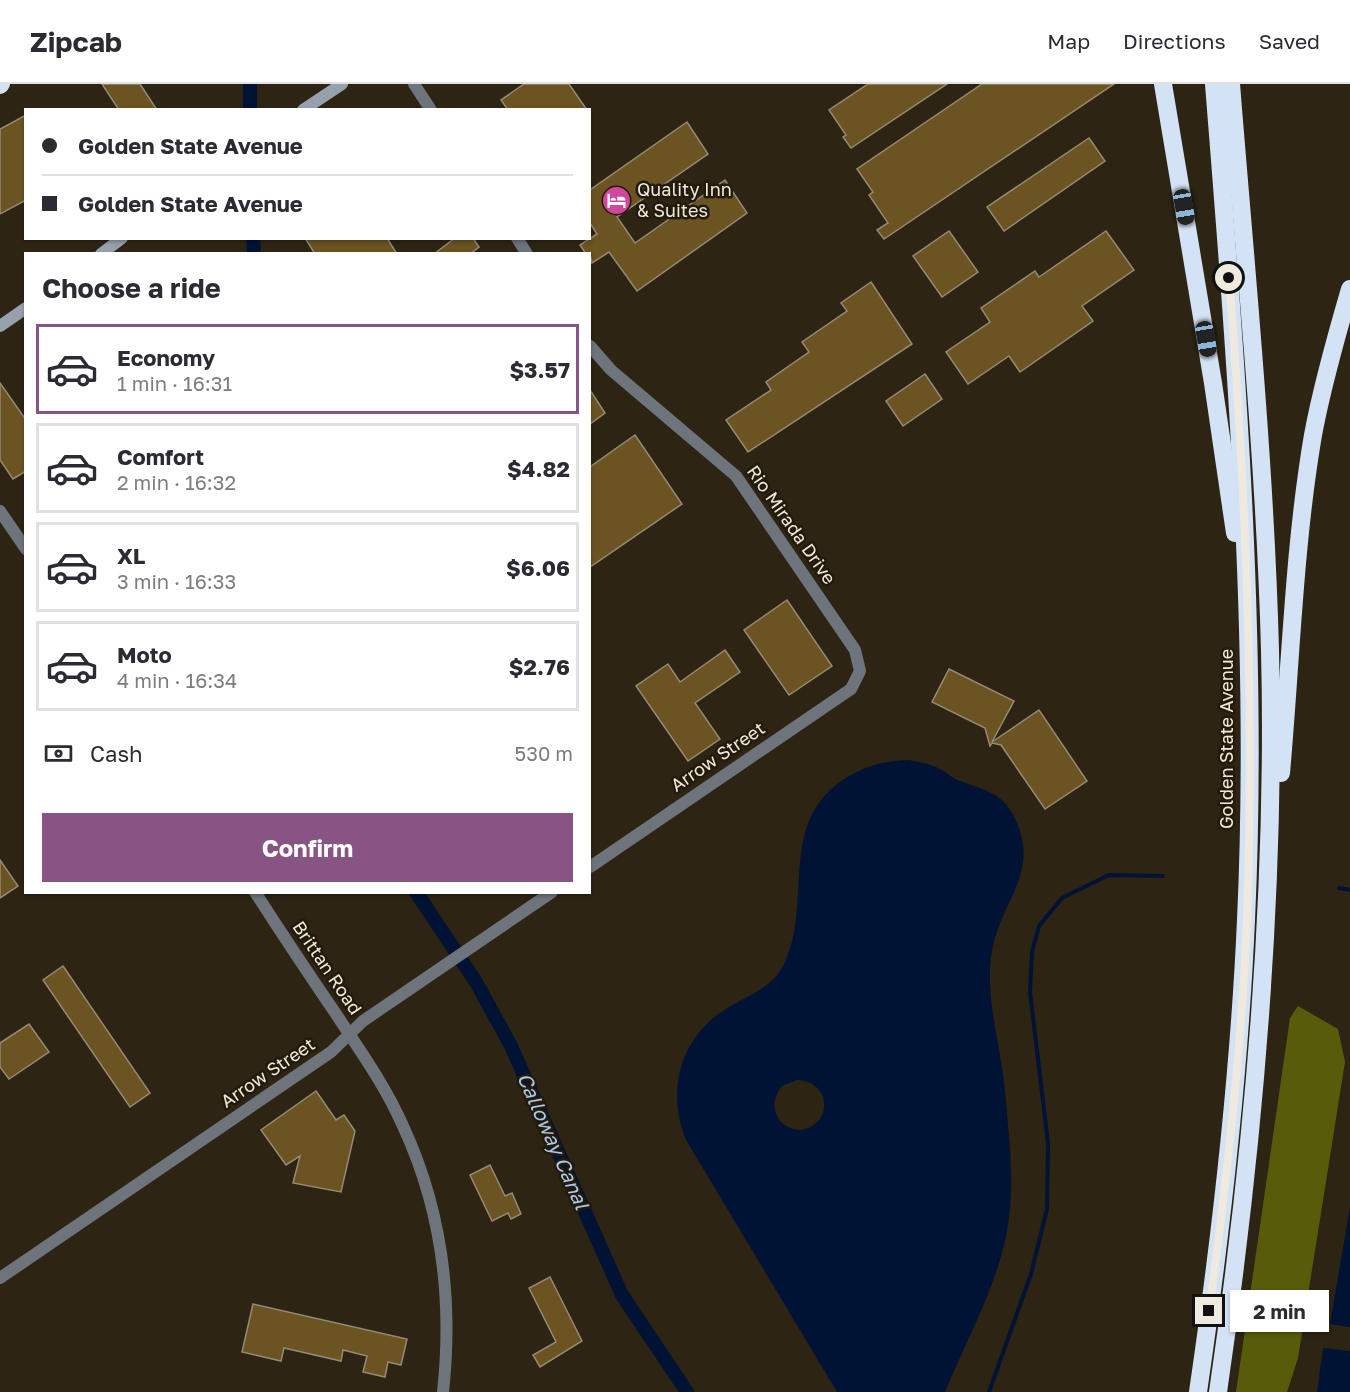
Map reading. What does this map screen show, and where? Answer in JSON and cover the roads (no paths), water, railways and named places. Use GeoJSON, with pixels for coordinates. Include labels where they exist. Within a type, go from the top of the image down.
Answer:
{"type":"FeatureCollection","features":[{"type":"Feature","properties":{"kind":"highway"},"geometry":{"type":"LineString","coordinates":[[1163,84],[1213,383],[1248,621]]}},
{"type":"Feature","properties":{"kind":"highway","name":"Golden State Avenue"},"geometry":{"type":"LineString","coordinates":[[1198,1392],[1226,1185],[1238,1058],[1247,917],[1248,621],[1242,460],[1214,84]]}},
{"type":"Feature","properties":{"kind":"highway"},"geometry":{"type":"LineString","coordinates":[[1218,1392],[1251,1136],[1264,959],[1271,720],[1258,421],[1231,84]]}},
{"type":"Feature","properties":{"kind":"highway"},"geometry":{"type":"LineString","coordinates":[[1268,864],[1280,788],[1304,500],[1313,436],[1322,388],[1350,289]]}},
{"type":"Feature","properties":{"kind":"main road"},"geometry":{"type":"LineString","coordinates":[[306,108],[342,84]]}},
{"type":"Feature","properties":{"kind":"main road"},"geometry":{"type":"LineString","coordinates":[[104,252],[119,240]]}},
{"type":"Feature","properties":{"kind":"main road"},"geometry":{"type":"LineString","coordinates":[[0,326],[24,309]]}},
{"type":"Feature","properties":{"kind":"street"},"geometry":{"type":"LineString","coordinates":[[414,84],[430,108]]}},
{"type":"Feature","properties":{"kind":"street","name":"Rio Mirada Drive"},"geometry":{"type":"LineString","coordinates":[[591,347],[611,370],[736,476],[855,650],[860,671]]}},
{"type":"Feature","properties":{"kind":"street"},"geometry":{"type":"LineString","coordinates":[[0,511],[24,546]]}},
{"type":"Feature","properties":{"kind":"street","name":"Arrow Street"},"geometry":{"type":"LineString","coordinates":[[591,866],[850,689],[860,671]]}},
{"type":"Feature","properties":{"kind":"street","name":"Brittan Road"},"geometry":{"type":"LineString","coordinates":[[256,894],[384,1088],[403,1125],[431,1203],[440,1244],[446,1294],[446,1360],[442,1392]]}},
{"type":"Feature","properties":{"kind":"street","name":"Arrow Street"},"geometry":{"type":"LineString","coordinates":[[0,1277],[332,1052],[363,1021],[549,894]]}},
{"type":"Feature","properties":{"kind":"water"},"geometry":{"type":"Polygon","coordinates":[[[908,760],[930,765],[957,780],[1000,798],[1012,813],[1023,841],[1024,858],[1021,873],[996,934],[990,968],[990,986],[1003,1074],[1010,1145],[1011,1200],[1006,1236],[995,1276],[945,1392],[837,1392],[686,1140],[677,1103],[678,1084],[681,1067],[698,1034],[726,1009],[772,981],[783,966],[792,943],[796,919],[802,844],[809,821],[821,800],[840,782],[856,772],[881,763],[908,760]],[[797,1080],[782,1086],[777,1093],[776,1114],[785,1125],[791,1128],[799,1130],[810,1127],[823,1113],[822,1095],[809,1082],[797,1080]]]}},
{"type":"Feature","properties":{"kind":"water"},"geometry":{"type":"Polygon","coordinates":[[[1350,1207],[1350,1327],[1330,1324],[1350,1207]]]}},
{"type":"Feature","properties":{"kind":"water"},"geometry":{"type":"Polygon","coordinates":[[[1323,1348],[1350,1351],[1350,1392],[1317,1392],[1323,1348]]]}},
{"type":"Feature","properties":{"kind":"waterway","name":"Calloway Canal"},"geometry":{"type":"LineString","coordinates":[[250,84],[250,108]]}},
{"type":"Feature","properties":{"kind":"waterway","name":"Calloway Canal"},"geometry":{"type":"LineString","coordinates":[[253,240],[254,252]]}},
{"type":"Feature","properties":{"kind":"waterway"},"geometry":{"type":"LineString","coordinates":[[989,1392],[1031,1274],[1047,1209],[1048,1143],[1030,992],[1032,952],[1039,926],[1062,898],[1109,875],[1163,876]]}},
{"type":"Feature","properties":{"kind":"waterway"},"geometry":{"type":"LineString","coordinates":[[1339,888],[1350,890]]}},
{"type":"Feature","properties":{"kind":"waterway","name":"Calloway Canal"},"geometry":{"type":"LineString","coordinates":[[417,894],[476,982],[511,1046],[622,1295],[687,1392]]}},
{"type":"Feature","properties":{"kind":"place","name":"Quality Inn & Suites"},"geometry":{"type":"Point","coordinates":[616,200]}}]}
